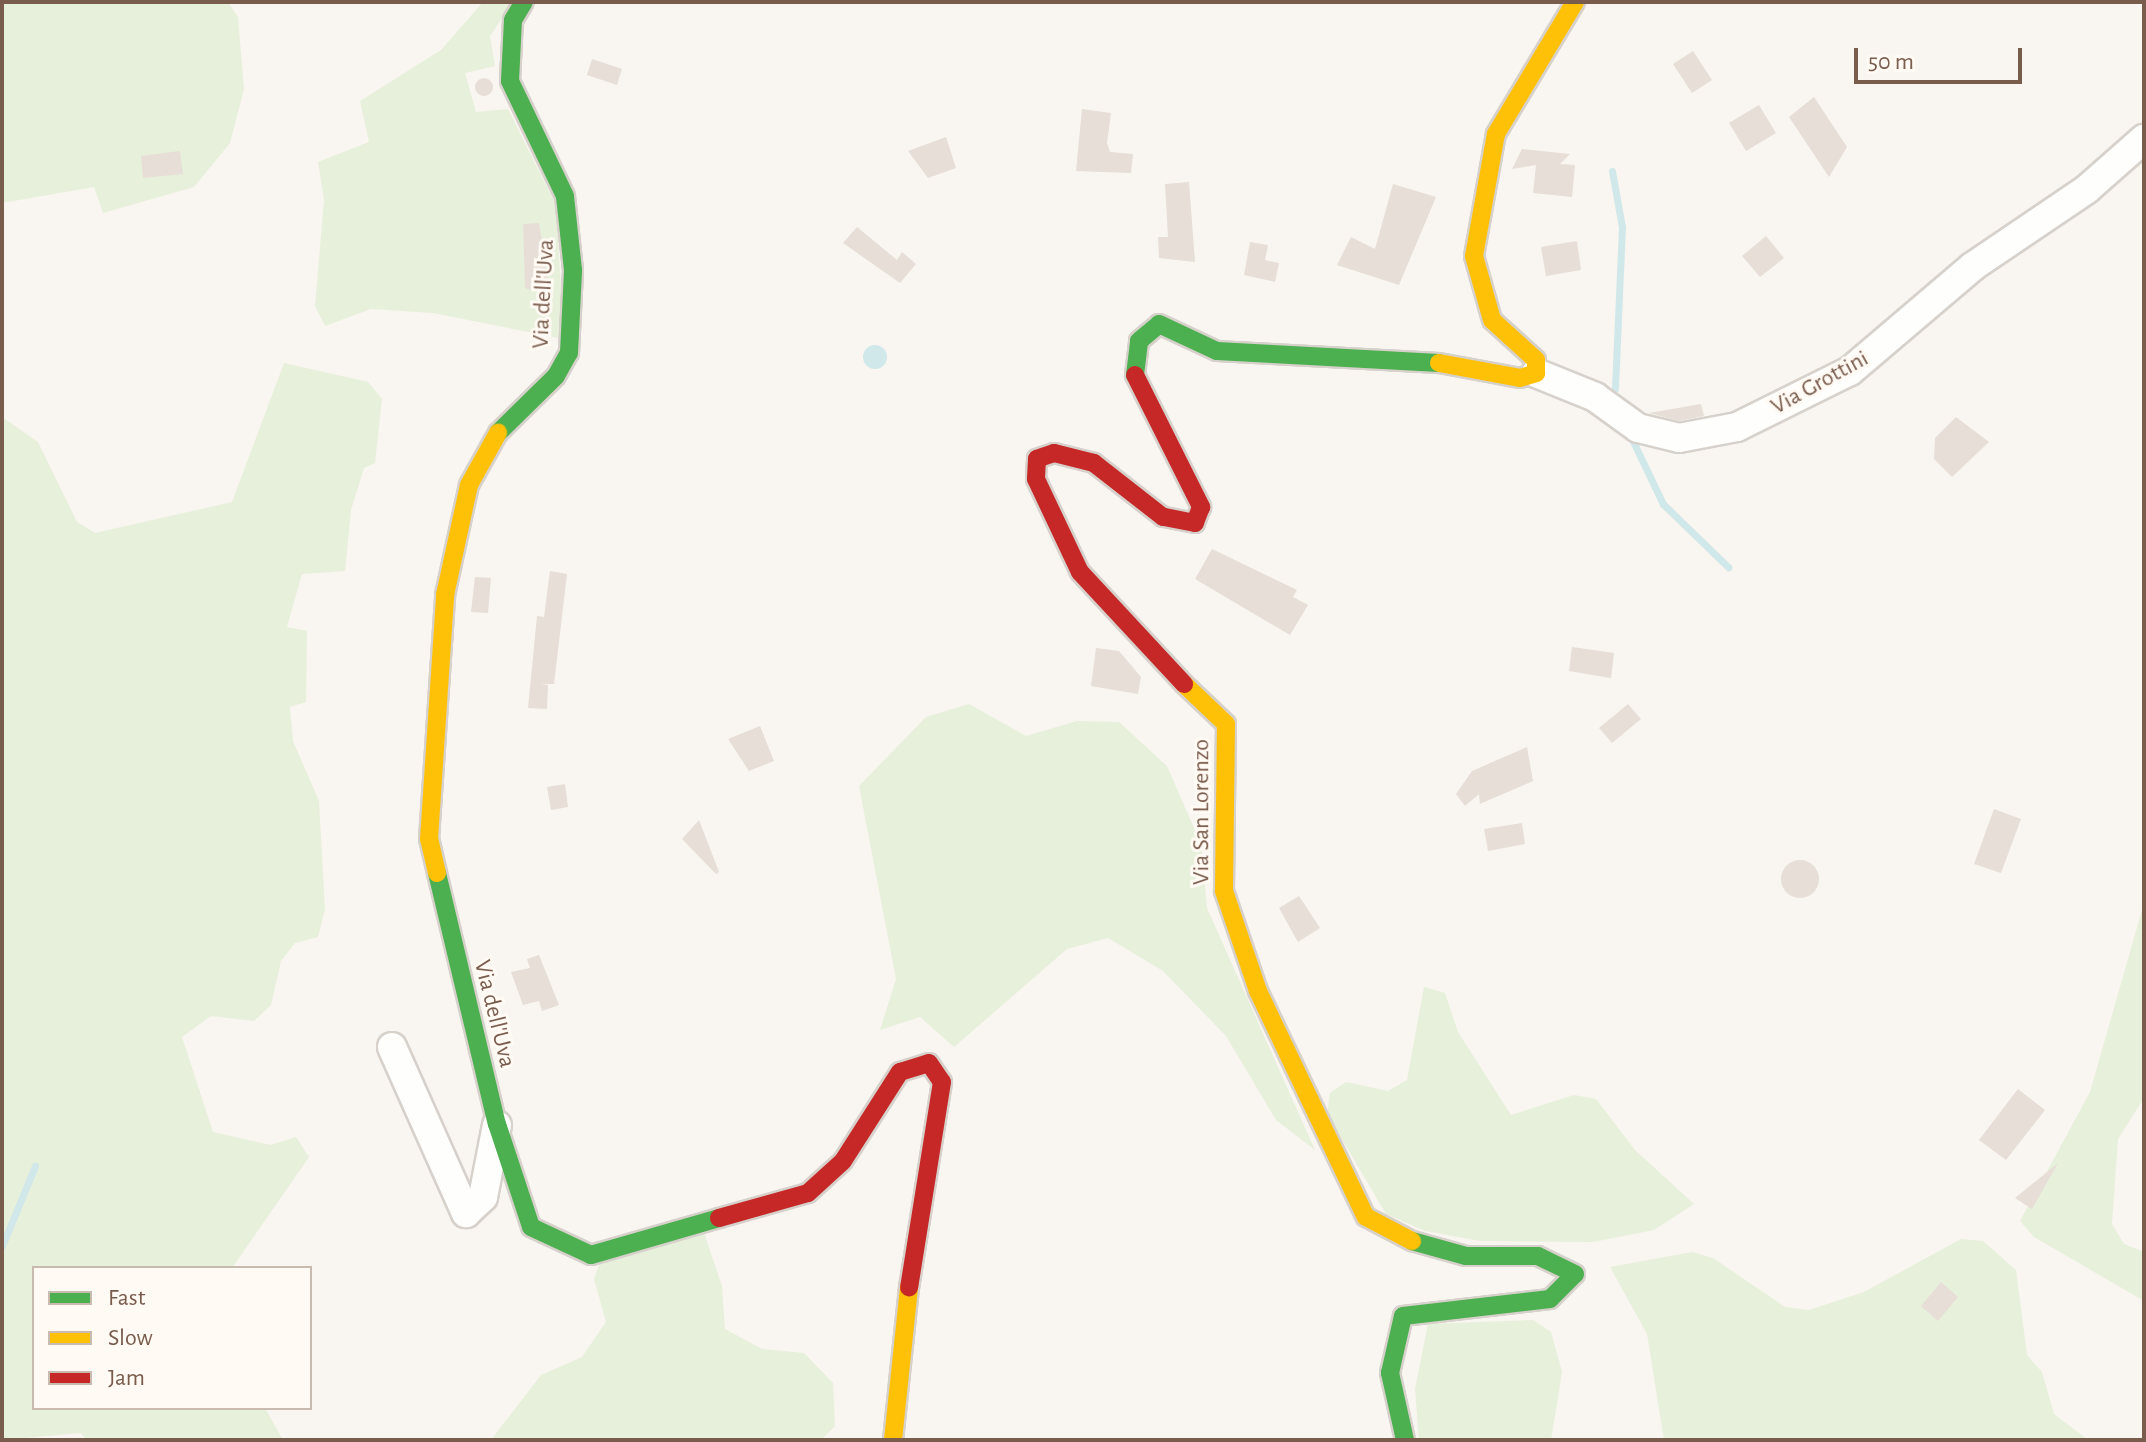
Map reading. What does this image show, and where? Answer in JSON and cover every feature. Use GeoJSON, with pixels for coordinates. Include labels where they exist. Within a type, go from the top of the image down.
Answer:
{"type":"FeatureCollection","features":[{"type":"Feature","properties":{"kind":"street","name":"Via dell'Uva"},"geometry":{"type":"LineString","coordinates":[[524,2],[513,20],[510,81],[565,196],[573,270],[569,353],[556,376],[490,440],[469,485],[445,595],[429,839],[497,1124],[531,1227],[591,1255],[808,1193],[843,1161],[900,1072],[929,1063],[942,1082],[920,1185],[893,1440]]}},
{"type":"Feature","properties":{"kind":"street"},"geometry":{"type":"LineString","coordinates":[[1536,373],[1536,360],[1492,320],[1478,290],[1474,256],[1496,134],[1575,2]]}},
{"type":"Feature","properties":{"kind":"street","name":"Via Grottini"},"geometry":{"type":"LineString","coordinates":[[1536,373],[1595,397],[1638,428],[1679,438],[1737,427],[1850,371],[1972,267],[2087,189],[2144,139]]}},
{"type":"Feature","properties":{"kind":"street","name":"Via San Lorenzo"},"geometry":{"type":"LineString","coordinates":[[1405,1440],[1390,1373],[1403,1316],[1550,1299],[1575,1274],[1538,1256],[1466,1256],[1394,1236],[1366,1217],[1258,991],[1224,891],[1226,724],[1213,705],[1164,670],[1080,572],[1036,479],[1037,459],[1054,453],[1083,459],[1163,517],[1195,523],[1201,507],[1135,378],[1139,341],[1159,324],[1217,351],[1397,356],[1520,378],[1536,373]]}},
{"type":"Feature","properties":{"kind":"street"},"geometry":{"type":"LineString","coordinates":[[392,1047],[466,1213],[483,1197],[497,1124]]}},
{"type":"Feature","properties":{"kind":"green space"},"geometry":{"type":"Polygon","coordinates":[[[2,2],[228,2],[238,17],[244,89],[230,143],[194,187],[103,213],[94,187],[2,203],[2,2]]]}},
{"type":"Feature","properties":{"kind":"green space"},"geometry":{"type":"Polygon","coordinates":[[[483,2],[513,2],[490,36],[495,66],[465,73],[476,112],[508,109],[556,205],[564,339],[433,313],[371,309],[325,326],[315,306],[324,200],[318,162],[369,142],[360,101],[441,50],[483,2]]]}},
{"type":"Feature","properties":{"kind":"green space"},"geometry":{"type":"Polygon","coordinates":[[[284,363],[368,382],[382,399],[375,463],[364,468],[351,510],[345,571],[302,574],[287,627],[307,631],[306,702],[290,707],[293,741],[319,801],[325,909],[318,937],[295,943],[281,961],[271,1005],[254,1021],[211,1016],[182,1037],[213,1132],[271,1145],[296,1137],[309,1157],[233,1266],[32,1266],[32,1410],[266,1410],[283,1440],[86,1440],[81,1433],[2,1440],[2,417],[38,442],[77,522],[95,533],[232,502],[284,363]]]}},
{"type":"Feature","properties":{"kind":"green space"},"geometry":{"type":"Polygon","coordinates":[[[969,704],[1026,736],[1077,721],[1119,722],[1167,766],[1201,844],[1207,908],[1315,1150],[1276,1120],[1226,1036],[1163,971],[1108,938],[1067,949],[954,1047],[920,1017],[880,1030],[896,979],[859,786],[926,717],[969,704]]]}},
{"type":"Feature","properties":{"kind":"green space"},"geometry":{"type":"Polygon","coordinates":[[[2144,903],[2144,1098],[2118,1139],[2112,1224],[2124,1244],[2144,1252],[2144,1301],[2034,1237],[2020,1221],[2090,1092],[2144,903]]]}},
{"type":"Feature","properties":{"kind":"green space"},"geometry":{"type":"Polygon","coordinates":[[[1424,987],[1445,993],[1458,1032],[1511,1115],[1574,1095],[1596,1099],[1635,1150],[1694,1204],[1654,1230],[1593,1242],[1480,1241],[1425,1231],[1386,1214],[1327,1114],[1330,1093],[1346,1082],[1388,1091],[1407,1080],[1424,987]]]}},
{"type":"Feature","properties":{"kind":"green space"},"geometry":{"type":"Polygon","coordinates":[[[700,1221],[722,1286],[725,1329],[762,1349],[804,1353],[833,1383],[835,1426],[821,1440],[491,1440],[541,1375],[582,1357],[606,1322],[594,1279],[607,1242],[700,1221]]]}},
{"type":"Feature","properties":{"kind":"green space"},"geometry":{"type":"Polygon","coordinates":[[[1961,1239],[1983,1241],[2016,1270],[2027,1355],[2042,1372],[2054,1414],[2088,1440],[1664,1440],[1647,1334],[1610,1267],[1692,1252],[1713,1258],[1785,1307],[1809,1310],[1864,1292],[1961,1239]]]}},
{"type":"Feature","properties":{"kind":"green space"},"geometry":{"type":"Polygon","coordinates":[[[1533,1320],[1551,1332],[1562,1372],[1551,1440],[1419,1440],[1415,1389],[1428,1324],[1533,1320]]]}},
{"type":"Feature","properties":{"kind":"water"},"geometry":{"type":"Polygon","coordinates":[[[875,345],[884,348],[887,357],[884,366],[875,369],[866,366],[863,357],[866,348],[875,345]]]}},
{"type":"Feature","properties":{"kind":"building"},"geometry":{"type":"Polygon","coordinates":[[[1693,51],[1712,80],[1692,93],[1673,64],[1693,51]]]}},
{"type":"Feature","properties":{"kind":"building"},"geometry":{"type":"Polygon","coordinates":[[[592,59],[622,69],[617,85],[587,75],[592,59]]]}},
{"type":"Feature","properties":{"kind":"building"},"geometry":{"type":"Polygon","coordinates":[[[480,78],[488,78],[493,87],[491,94],[480,96],[475,91],[475,83],[480,78]]]}},
{"type":"Feature","properties":{"kind":"building"},"geometry":{"type":"Polygon","coordinates":[[[1814,97],[1847,147],[1829,177],[1789,117],[1814,97]]]}},
{"type":"Feature","properties":{"kind":"building"},"geometry":{"type":"Polygon","coordinates":[[[1759,105],[1776,133],[1746,151],[1729,123],[1759,105]]]}},
{"type":"Feature","properties":{"kind":"building"},"geometry":{"type":"Polygon","coordinates":[[[1082,109],[1111,113],[1107,143],[1110,152],[1133,154],[1131,173],[1076,171],[1082,109]]]}},
{"type":"Feature","properties":{"kind":"building"},"geometry":{"type":"Polygon","coordinates":[[[946,137],[956,168],[928,178],[908,151],[946,137]]]}},
{"type":"Feature","properties":{"kind":"building"},"geometry":{"type":"Polygon","coordinates":[[[1522,149],[1570,154],[1560,164],[1575,165],[1572,197],[1533,193],[1536,165],[1512,169],[1522,149]]]}},
{"type":"Feature","properties":{"kind":"building"},"geometry":{"type":"Polygon","coordinates":[[[180,151],[183,174],[143,178],[141,156],[180,151]]]}},
{"type":"Feature","properties":{"kind":"building"},"geometry":{"type":"Polygon","coordinates":[[[1189,182],[1195,262],[1159,258],[1158,237],[1168,237],[1165,184],[1189,182]]]}},
{"type":"Feature","properties":{"kind":"building"},"geometry":{"type":"Polygon","coordinates":[[[1393,184],[1436,197],[1399,285],[1337,265],[1351,237],[1375,249],[1393,184]]]}},
{"type":"Feature","properties":{"kind":"building"},"geometry":{"type":"Polygon","coordinates":[[[539,223],[550,290],[533,291],[525,288],[523,224],[539,223]]]}},
{"type":"Feature","properties":{"kind":"building"},"geometry":{"type":"Polygon","coordinates":[[[857,227],[897,260],[902,252],[916,264],[900,283],[843,243],[857,227]]]}},
{"type":"Feature","properties":{"kind":"building"},"geometry":{"type":"Polygon","coordinates":[[[1766,236],[1784,258],[1760,277],[1742,256],[1766,236]]]}},
{"type":"Feature","properties":{"kind":"building"},"geometry":{"type":"Polygon","coordinates":[[[1577,241],[1581,270],[1546,276],[1541,247],[1577,241]]]}},
{"type":"Feature","properties":{"kind":"building"},"geometry":{"type":"Polygon","coordinates":[[[1250,242],[1268,245],[1265,260],[1279,263],[1275,282],[1244,275],[1250,242]]]}},
{"type":"Feature","properties":{"kind":"building"},"geometry":{"type":"Polygon","coordinates":[[[1701,404],[1704,416],[1679,421],[1649,413],[1701,404]]]}},
{"type":"Feature","properties":{"kind":"building"},"geometry":{"type":"Polygon","coordinates":[[[1956,417],[1989,442],[1952,477],[1934,459],[1935,438],[1956,417]]]}},
{"type":"Feature","properties":{"kind":"building"},"geometry":{"type":"Polygon","coordinates":[[[1212,549],[1297,590],[1293,597],[1308,605],[1290,635],[1195,579],[1212,549]]]}},
{"type":"Feature","properties":{"kind":"building"},"geometry":{"type":"Polygon","coordinates":[[[550,571],[567,574],[554,684],[541,684],[548,685],[547,709],[528,708],[537,616],[544,617],[550,571]]]}},
{"type":"Feature","properties":{"kind":"building"},"geometry":{"type":"Polygon","coordinates":[[[475,577],[491,578],[488,613],[471,612],[475,577]]]}},
{"type":"Feature","properties":{"kind":"building"},"geometry":{"type":"Polygon","coordinates":[[[1572,647],[1614,653],[1611,678],[1569,671],[1572,647]]]}},
{"type":"Feature","properties":{"kind":"building"},"geometry":{"type":"Polygon","coordinates":[[[1096,648],[1119,651],[1141,677],[1138,694],[1091,686],[1096,648]]]}},
{"type":"Feature","properties":{"kind":"building"},"geometry":{"type":"Polygon","coordinates":[[[1628,704],[1641,719],[1612,743],[1599,728],[1628,704]]]}},
{"type":"Feature","properties":{"kind":"building"},"geometry":{"type":"Polygon","coordinates":[[[760,726],[774,761],[749,771],[728,739],[760,726]]]}},
{"type":"Feature","properties":{"kind":"building"},"geometry":{"type":"Polygon","coordinates":[[[1527,747],[1533,781],[1480,804],[1479,794],[1465,806],[1456,794],[1472,771],[1527,747]]]}},
{"type":"Feature","properties":{"kind":"building"},"geometry":{"type":"Polygon","coordinates":[[[565,784],[568,807],[551,810],[547,787],[565,784]]]}},
{"type":"Feature","properties":{"kind":"building"},"geometry":{"type":"Polygon","coordinates":[[[1994,809],[2021,819],[2001,873],[1974,864],[1994,809]]]}},
{"type":"Feature","properties":{"kind":"building"},"geometry":{"type":"Polygon","coordinates":[[[699,820],[719,872],[716,874],[682,839],[699,820]]]}},
{"type":"Feature","properties":{"kind":"building"},"geometry":{"type":"Polygon","coordinates":[[[1522,823],[1525,844],[1488,851],[1484,829],[1522,823]]]}},
{"type":"Feature","properties":{"kind":"building"},"geometry":{"type":"Polygon","coordinates":[[[1800,860],[1813,866],[1819,879],[1813,892],[1800,898],[1787,892],[1781,879],[1787,866],[1800,860]]]}},
{"type":"Feature","properties":{"kind":"building"},"geometry":{"type":"Polygon","coordinates":[[[1299,896],[1320,928],[1298,942],[1279,908],[1299,896]]]}},
{"type":"Feature","properties":{"kind":"building"},"geometry":{"type":"Polygon","coordinates":[[[539,955],[559,1005],[542,1011],[539,1001],[523,1005],[511,972],[530,968],[527,959],[539,955]]]}},
{"type":"Feature","properties":{"kind":"building"},"geometry":{"type":"Polygon","coordinates":[[[2018,1089],[2045,1110],[2006,1160],[1979,1140],[2018,1089]]]}},
{"type":"Feature","properties":{"kind":"building"},"geometry":{"type":"Polygon","coordinates":[[[2058,1163],[2032,1209],[2015,1198],[2058,1163]]]}},
{"type":"Feature","properties":{"kind":"building"},"geometry":{"type":"Polygon","coordinates":[[[1941,1282],[1958,1297],[1938,1321],[1921,1306],[1941,1282]]]}},
{"type":"Feature","properties":{"kind":"waterway"},"geometry":{"type":"LineString","coordinates":[[1612,171],[1622,227],[1615,389]]}},
{"type":"Feature","properties":{"kind":"waterway"},"geometry":{"type":"LineString","coordinates":[[1629,433],[1663,504],[1728,567]]}},
{"type":"Feature","properties":{"kind":"waterway"},"geometry":{"type":"LineString","coordinates":[[2,1246],[35,1166]]}},
{"type":"Feature","properties":{"kind":"traffic: fast"},"geometry":{"type":"LineString","coordinates":[[498,433],[556,376],[569,353],[573,270],[565,196],[510,81],[513,20],[524,2]]}},
{"type":"Feature","properties":{"kind":"traffic: fast"},"geometry":{"type":"LineString","coordinates":[[1135,375],[1139,341],[1159,324],[1217,351],[1439,363]]}},
{"type":"Feature","properties":{"kind":"traffic: fast"},"geometry":{"type":"LineString","coordinates":[[437,873],[497,1124],[531,1227],[591,1255],[719,1218]]}},
{"type":"Feature","properties":{"kind":"traffic: fast"},"geometry":{"type":"LineString","coordinates":[[1405,1440],[1390,1373],[1403,1316],[1550,1299],[1575,1274],[1538,1256],[1466,1256],[1412,1241]]}},
{"type":"Feature","properties":{"kind":"traffic: slow"},"geometry":{"type":"LineString","coordinates":[[1439,363],[1520,378],[1536,373],[1536,360],[1492,320],[1474,256],[1496,134],[1575,2]]}},
{"type":"Feature","properties":{"kind":"traffic: slow"},"geometry":{"type":"LineString","coordinates":[[437,873],[429,839],[445,595],[469,485],[498,433]]}},
{"type":"Feature","properties":{"kind":"traffic: slow"},"geometry":{"type":"LineString","coordinates":[[1184,684],[1226,724],[1224,891],[1258,991],[1366,1217],[1412,1241]]}},
{"type":"Feature","properties":{"kind":"traffic: slow"},"geometry":{"type":"LineString","coordinates":[[893,1440],[909,1287]]}},
{"type":"Feature","properties":{"kind":"traffic: jam"},"geometry":{"type":"LineString","coordinates":[[1135,375],[1201,507],[1195,523],[1163,517],[1094,463],[1054,453],[1037,459],[1036,479],[1080,572],[1184,684]]}},
{"type":"Feature","properties":{"kind":"traffic: jam"},"geometry":{"type":"LineString","coordinates":[[719,1218],[808,1193],[843,1161],[900,1072],[929,1063],[942,1082],[909,1287]]}}]}
